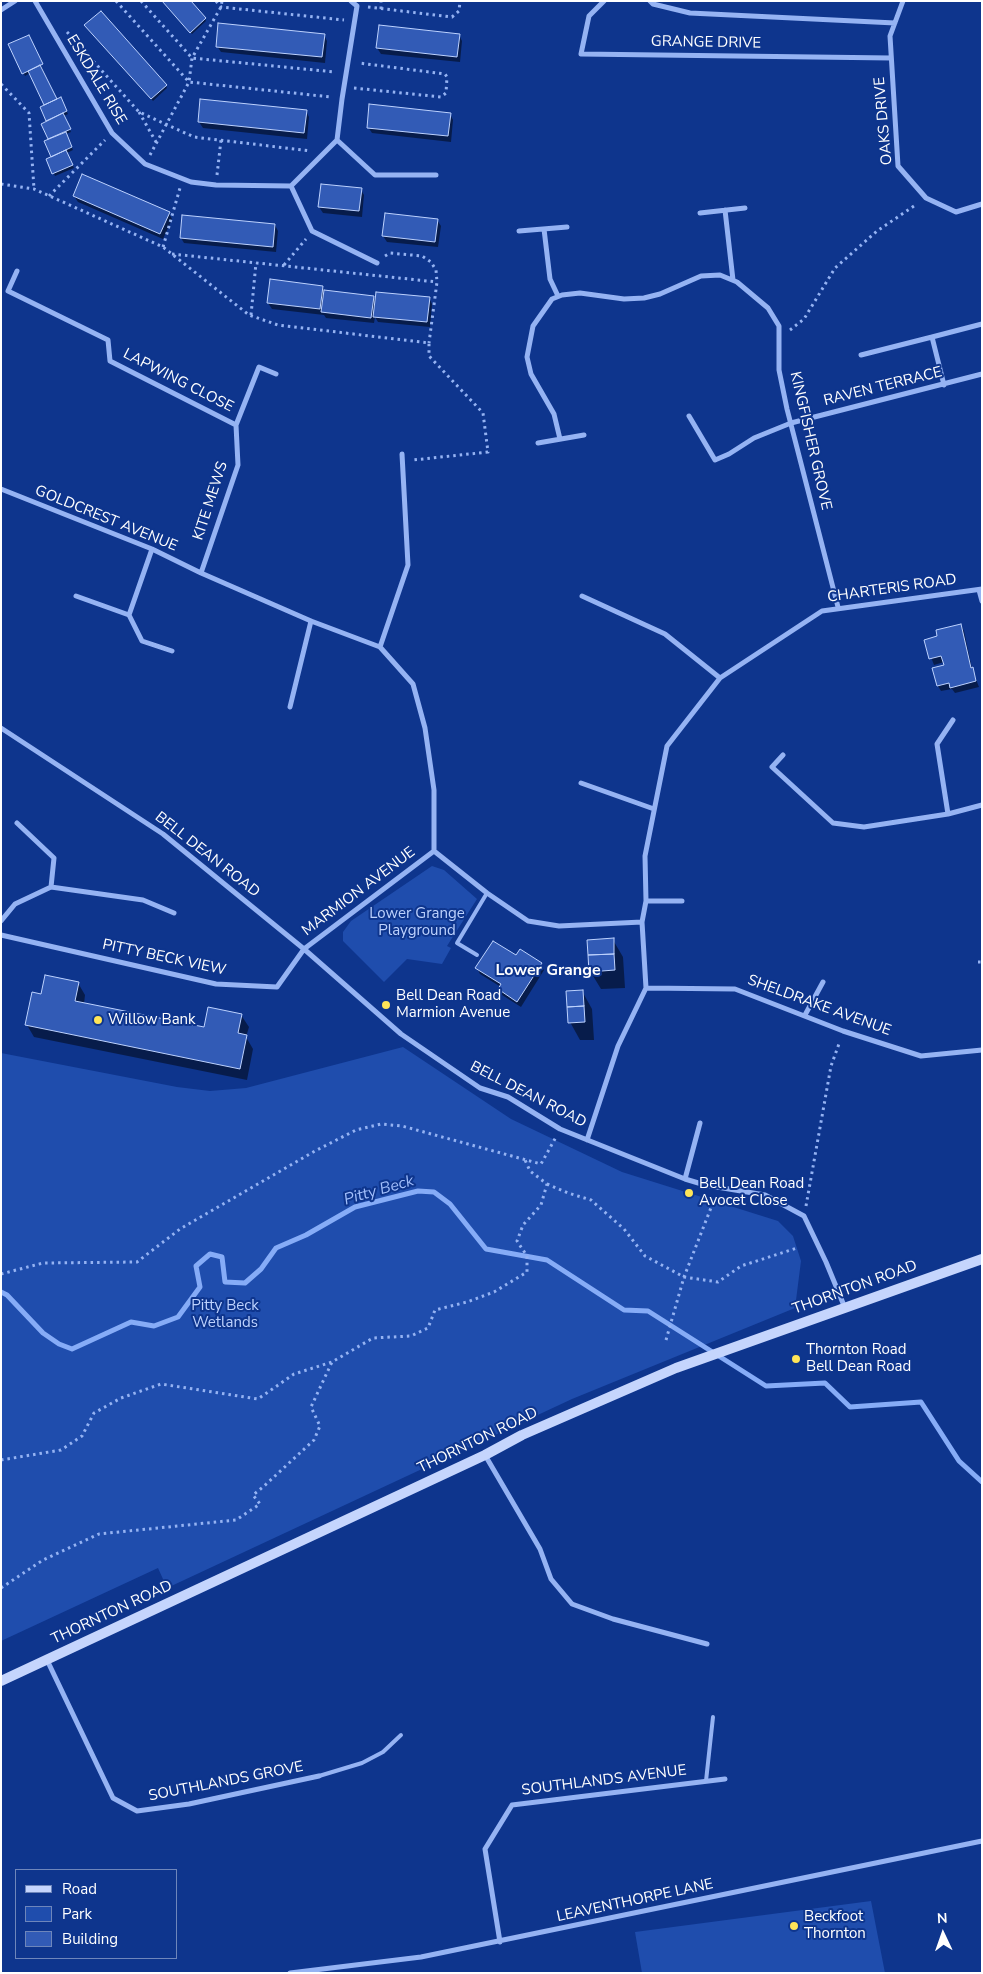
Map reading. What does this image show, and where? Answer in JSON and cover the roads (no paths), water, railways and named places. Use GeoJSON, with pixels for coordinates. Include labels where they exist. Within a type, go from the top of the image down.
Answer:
{"type":"FeatureCollection","features":[{"type":"Feature","properties":{"kind":"main road","name":"THORNTON ROAD"},"geometry":{"type":"LineString","coordinates":[[1,1681],[485,1455],[522,1435],[676,1368],[982,1259]]}},
{"type":"Feature","properties":{"kind":"street"},"geometry":{"type":"LineString","coordinates":[[2,7],[15,1]]}},
{"type":"Feature","properties":{"kind":"street","name":"ESKDALE RISE"},"geometry":{"type":"LineString","coordinates":[[35,1],[112,133],[145,164],[191,182],[216,185],[291,186]]}},
{"type":"Feature","properties":{"kind":"street"},"geometry":{"type":"LineString","coordinates":[[351,1],[357,6],[337,140],[291,186],[312,231],[376,262]]}},
{"type":"Feature","properties":{"kind":"street","name":"GRANGE DRIVE"},"geometry":{"type":"LineString","coordinates":[[604,1],[589,16],[581,54],[891,58]]}},
{"type":"Feature","properties":{"kind":"street","name":"GRANGE DRIVE"},"geometry":{"type":"LineString","coordinates":[[650,1],[653,4],[690,13],[895,23]]}},
{"type":"Feature","properties":{"kind":"street","name":"OAKS DRIVE"},"geometry":{"type":"LineString","coordinates":[[903,1],[890,36],[898,166],[926,198],[956,212],[982,204]]}},
{"type":"Feature","properties":{"kind":"street"},"geometry":{"type":"LineString","coordinates":[[337,140],[375,175],[436,175]]}},
{"type":"Feature","properties":{"kind":"street"},"geometry":{"type":"LineString","coordinates":[[700,213],[746,208]]}},
{"type":"Feature","properties":{"kind":"street"},"geometry":{"type":"LineString","coordinates":[[725,210],[733,280]]}},
{"type":"Feature","properties":{"kind":"street"},"geometry":{"type":"LineString","coordinates":[[519,231],[567,227]]}},
{"type":"Feature","properties":{"kind":"street"},"geometry":{"type":"LineString","coordinates":[[544,229],[550,279],[558,296],[552,299],[533,326],[527,357],[530,374],[554,414],[560,439]]}},
{"type":"Feature","properties":{"kind":"street","name":"LAPWING CLOSE"},"geometry":{"type":"LineString","coordinates":[[17,272],[8,291],[108,340],[110,361],[236,426]]}},
{"type":"Feature","properties":{"kind":"street","name":"KINGFISHER GROVE"},"geometry":{"type":"LineString","coordinates":[[558,296],[580,293],[624,299],[644,298],[660,294],[701,276],[720,275],[733,280],[768,308],[779,326],[780,370],[790,423],[838,607]]}},
{"type":"Feature","properties":{"kind":"street"},"geometry":{"type":"LineString","coordinates":[[860,355],[982,324]]}},
{"type":"Feature","properties":{"kind":"street"},"geometry":{"type":"LineString","coordinates":[[932,337],[944,385]]}},
{"type":"Feature","properties":{"kind":"street","name":"KITE MEWS"},"geometry":{"type":"LineString","coordinates":[[201,573],[238,465],[236,426],[259,367],[276,374]]}},
{"type":"Feature","properties":{"kind":"street","name":"RAVEN TERRACE"},"geometry":{"type":"LineString","coordinates":[[689,416],[715,460],[729,454],[754,438],[790,423],[982,374]]}},
{"type":"Feature","properties":{"kind":"street"},"geometry":{"type":"LineString","coordinates":[[538,443],[584,435]]}},
{"type":"Feature","properties":{"kind":"street"},"geometry":{"type":"LineString","coordinates":[[380,647],[408,565],[402,454]]}},
{"type":"Feature","properties":{"kind":"street","name":"GOLDCREST AVENUE"},"geometry":{"type":"LineString","coordinates":[[1,489],[152,549],[201,573]]}},
{"type":"Feature","properties":{"kind":"street"},"geometry":{"type":"LineString","coordinates":[[129,615],[152,549]]}},
{"type":"Feature","properties":{"kind":"street","name":"MARMION AVENUE"},"geometry":{"type":"LineString","coordinates":[[201,573],[311,621],[380,647],[413,684],[425,728],[434,790],[434,851],[304,949]]}},
{"type":"Feature","properties":{"kind":"street"},"geometry":{"type":"LineString","coordinates":[[980,590],[982,601]]}},
{"type":"Feature","properties":{"kind":"street","name":"CHARTERIS ROAD"},"geometry":{"type":"LineString","coordinates":[[587,1140],[618,1046],[646,988],[642,922],[646,901],[645,856],[667,746],[720,678],[822,611],[838,607],[980,590]]}},
{"type":"Feature","properties":{"kind":"street"},"geometry":{"type":"LineString","coordinates":[[76,596],[129,615],[142,641],[172,651]]}},
{"type":"Feature","properties":{"kind":"street"},"geometry":{"type":"LineString","coordinates":[[582,596],[665,634],[720,678]]}},
{"type":"Feature","properties":{"kind":"street"},"geometry":{"type":"LineString","coordinates":[[290,707],[311,621]]}},
{"type":"Feature","properties":{"kind":"street"},"geometry":{"type":"LineString","coordinates":[[948,814],[937,744],[953,720]]}},
{"type":"Feature","properties":{"kind":"street","name":"BELL DEAN ROAD"},"geometry":{"type":"LineString","coordinates":[[1,728],[164,834],[304,949],[401,1034],[480,1088],[508,1097],[560,1129],[685,1179],[705,1185],[765,1195],[804,1216],[845,1308]]}},
{"type":"Feature","properties":{"kind":"street"},"geometry":{"type":"LineString","coordinates":[[783,755],[772,767],[833,823],[864,827],[948,814],[982,805]]}},
{"type":"Feature","properties":{"kind":"street"},"geometry":{"type":"LineString","coordinates":[[581,782],[654,809]]}},
{"type":"Feature","properties":{"kind":"street"},"geometry":{"type":"LineString","coordinates":[[17,823],[54,858],[51,887]]}},
{"type":"Feature","properties":{"kind":"street"},"geometry":{"type":"LineString","coordinates":[[434,851],[487,893],[528,921],[559,926],[642,922]]}},
{"type":"Feature","properties":{"kind":"street"},"geometry":{"type":"LineString","coordinates":[[1,921],[15,904],[51,887],[143,900],[174,913]]}},
{"type":"Feature","properties":{"kind":"street"},"geometry":{"type":"LineString","coordinates":[[646,901],[682,901]]}},
{"type":"Feature","properties":{"kind":"street","name":"PITTY BECK VIEW"},"geometry":{"type":"LineString","coordinates":[[1,935],[216,984],[277,987],[304,949]]}},
{"type":"Feature","properties":{"kind":"street"},"geometry":{"type":"LineString","coordinates":[[805,1015],[823,982]]}},
{"type":"Feature","properties":{"kind":"street","name":"SHELDRAKE AVENUE"},"geometry":{"type":"LineString","coordinates":[[646,988],[735,989],[805,1015],[844,1032],[921,1056],[982,1050]]}},
{"type":"Feature","properties":{"kind":"street"},"geometry":{"type":"LineString","coordinates":[[685,1179],[700,1123]]}},
{"type":"Feature","properties":{"kind":"street"},"geometry":{"type":"LineString","coordinates":[[485,1455],[540,1549],[551,1579],[572,1604],[613,1619],[706,1644]]}},
{"type":"Feature","properties":{"kind":"street","name":"SOUTHLANDS GROVE"},"geometry":{"type":"LineString","coordinates":[[47,1660],[113,1798],[137,1811],[189,1804],[319,1776]]}},
{"type":"Feature","properties":{"kind":"street","name":"SOUTHLANDS AVENUE"},"geometry":{"type":"LineString","coordinates":[[500,1942],[485,1849],[512,1805],[725,1779]]}},
{"type":"Feature","properties":{"kind":"street","name":"LEAVENTHORPE LANE"},"geometry":{"type":"LineString","coordinates":[[290,1973],[420,1957],[500,1942],[982,1841]]}},
{"type":"Feature","properties":{"kind":"lane"},"geometry":{"type":"LineString","coordinates":[[477,955],[457,943],[487,893]]}},
{"type":"Feature","properties":{"kind":"lane"},"geometry":{"type":"LineString","coordinates":[[706,1782],[713,1718]]}},
{"type":"Feature","properties":{"kind":"lane"},"geometry":{"type":"LineString","coordinates":[[319,1776],[362,1763],[383,1752],[401,1735]]}},
{"type":"Feature","properties":{"kind":"waterway","name":"Pitty Beck"},"geometry":{"type":"LineString","coordinates":[[1,1292],[7,1295],[43,1333],[59,1344],[72,1349],[131,1322],[154,1326],[178,1317],[200,1287],[196,1266],[210,1254],[222,1257],[225,1282],[245,1283],[261,1269],[276,1248],[306,1235],[355,1207],[418,1191],[434,1192],[450,1204],[486,1249],[547,1260],[624,1310],[648,1311],[766,1386],[825,1383],[850,1407],[921,1402],[959,1461],[982,1482]]}},
{"type":"Feature","properties":{"kind":"place","name":"Bell Dean Road Marmion Avenue"},"geometry":{"type":"Point","coordinates":[386,1005]}},
{"type":"Feature","properties":{"kind":"place","name":"Willow Bank"},"geometry":{"type":"Point","coordinates":[98,1020]}},
{"type":"Feature","properties":{"kind":"place","name":"Bell Dean Road Avocet Close"},"geometry":{"type":"Point","coordinates":[689,1193]}},
{"type":"Feature","properties":{"kind":"place","name":"Thornton Road Bell Dean Road"},"geometry":{"type":"Point","coordinates":[796,1359]}},
{"type":"Feature","properties":{"kind":"place","name":"Beckfoot Thornton"},"geometry":{"type":"Point","coordinates":[794,1926]}},
{"type":"Feature","properties":{"kind":"district","name":"Lower Grange"},"geometry":{"type":"Point","coordinates":[548,971]}},
{"type":"Feature","properties":{"kind":"park label","name":"Lower Grange Playground"},"geometry":{"type":"Point","coordinates":[417,922]}},
{"type":"Feature","properties":{"kind":"park label","name":"Pitty Beck Wetlands"},"geometry":{"type":"Point","coordinates":[225,1314]}}]}
